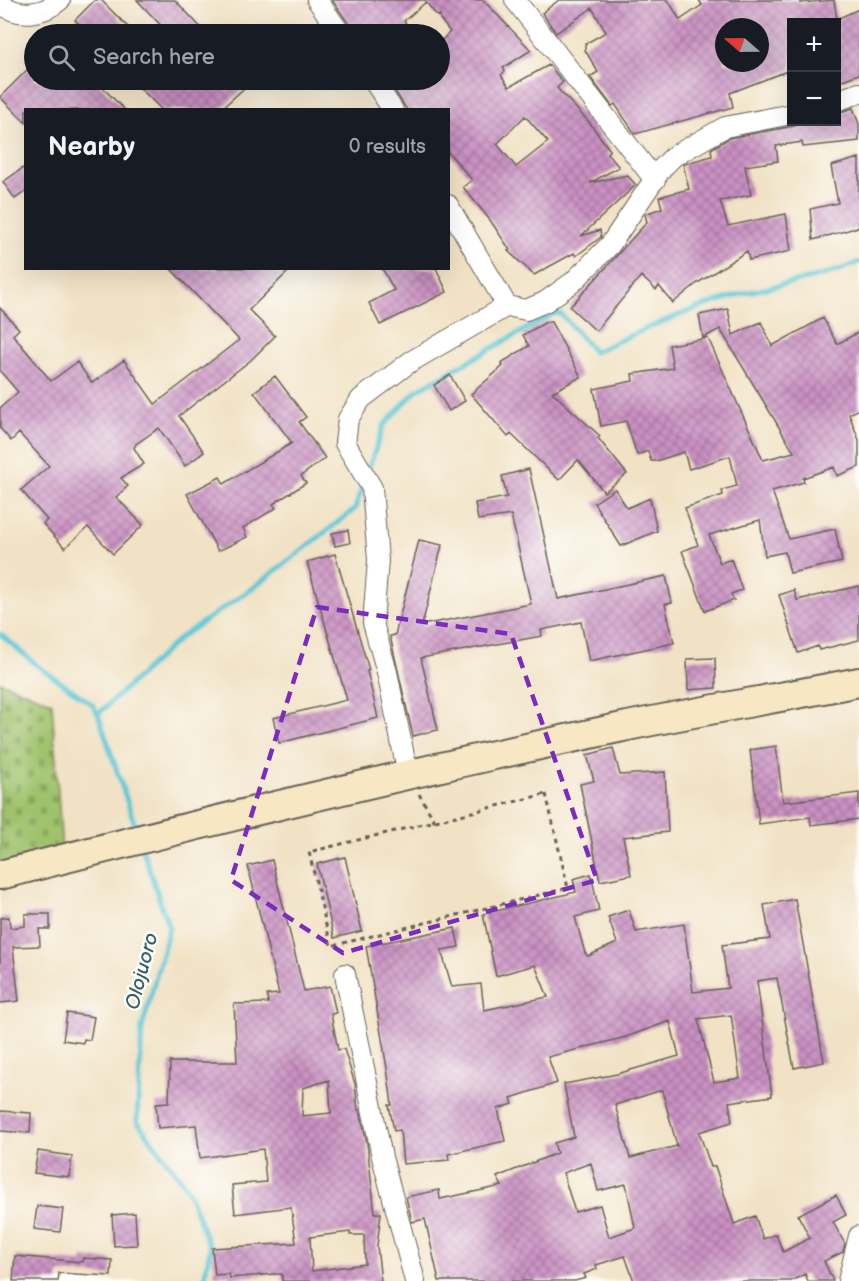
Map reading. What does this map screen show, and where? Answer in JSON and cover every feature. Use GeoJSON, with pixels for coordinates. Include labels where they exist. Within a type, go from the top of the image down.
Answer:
{"type":"FeatureCollection","features":[{"type":"Feature","properties":{"kind":"street"},"geometry":{"type":"LineString","coordinates":[[0,3],[11,12],[26,13],[49,9],[60,0]]}},
{"type":"Feature","properties":{"kind":"street"},"geometry":{"type":"LineString","coordinates":[[317,0],[335,24]]}},
{"type":"Feature","properties":{"kind":"street"},"geometry":{"type":"LineString","coordinates":[[515,0],[655,180]]}},
{"type":"Feature","properties":{"kind":"street"},"geometry":{"type":"LineString","coordinates":[[380,90],[392,108]]}},
{"type":"Feature","properties":{"kind":"street"},"geometry":{"type":"LineString","coordinates":[[841,100],[859,93]]}},
{"type":"Feature","properties":{"kind":"street"},"geometry":{"type":"LineString","coordinates":[[408,775],[387,672],[373,623],[378,560],[372,488],[345,443],[348,419],[361,399],[410,362],[507,306],[526,310],[545,302],[573,282],[610,245],[674,156],[725,127],[787,115]]}},
{"type":"Feature","properties":{"kind":"street"},"geometry":{"type":"LineString","coordinates":[[450,208],[507,306]]}},
{"type":"Feature","properties":{"kind":"street"},"geometry":{"type":"LineString","coordinates":[[0,875],[143,837],[408,775],[620,728],[859,682]]}},
{"type":"Feature","properties":{"kind":"street"},"geometry":{"type":"LineString","coordinates":[[345,974],[382,1157],[415,1281]]}},
{"type":"Feature","properties":{"kind":"street"},"geometry":{"type":"LineString","coordinates":[[848,1281],[859,1236]]}},
{"type":"Feature","properties":{"kind":"path"},"geometry":{"type":"LineString","coordinates":[[408,775],[435,822]]}},
{"type":"Feature","properties":{"kind":"path"},"geometry":{"type":"LineString","coordinates":[[546,794],[568,888],[331,946],[309,852],[435,822],[546,794]]}},
{"type":"Feature","properties":{"kind":"highlighted area"},"geometry":{"type":"Polygon","coordinates":[[[317,607],[511,634],[597,880],[343,953],[231,880],[317,607]]]}},
{"type":"Feature","properties":{"kind":"green space"},"geometry":{"type":"Polygon","coordinates":[[[0,682],[52,702],[62,852],[0,868],[0,682]]]}},
{"type":"Feature","properties":{"kind":"building"},"geometry":{"type":"Polygon","coordinates":[[[95,0],[101,0],[125,24],[79,24],[75,20],[95,0]]]}},
{"type":"Feature","properties":{"kind":"building"},"geometry":{"type":"Polygon","coordinates":[[[137,0],[175,0],[198,24],[160,24],[137,0]]]}},
{"type":"Feature","properties":{"kind":"building"},"geometry":{"type":"Polygon","coordinates":[[[332,0],[483,0],[531,50],[503,68],[505,71],[501,75],[509,87],[549,65],[563,82],[557,88],[588,121],[610,150],[607,153],[619,167],[590,183],[627,175],[636,185],[581,236],[600,230],[601,237],[576,256],[574,253],[534,275],[508,251],[510,250],[490,220],[463,187],[472,180],[450,154],[450,108],[406,108],[394,90],[450,90],[450,24],[444,24],[440,15],[437,16],[426,2],[404,21],[406,24],[349,24],[332,0]],[[525,116],[497,144],[516,167],[548,142],[525,116]]]}},
{"type":"Feature","properties":{"kind":"building"},"geometry":{"type":"Polygon","coordinates":[[[559,0],[668,0],[680,20],[702,5],[699,0],[800,0],[801,3],[834,0],[837,18],[787,18],[787,71],[730,93],[733,107],[635,134],[615,104],[612,106],[590,77],[598,72],[585,50],[585,44],[606,32],[592,8],[556,33],[542,13],[559,0]]]}},
{"type":"Feature","properties":{"kind":"building"},"geometry":{"type":"Polygon","coordinates":[[[859,9],[859,74],[841,81],[839,18],[859,9]]]}},
{"type":"Feature","properties":{"kind":"building"},"geometry":{"type":"Polygon","coordinates":[[[24,73],[24,90],[105,90],[123,108],[24,108],[24,121],[0,97],[24,73]]]}},
{"type":"Feature","properties":{"kind":"building"},"geometry":{"type":"Polygon","coordinates":[[[142,90],[242,90],[222,108],[160,108],[142,90]]]}},
{"type":"Feature","properties":{"kind":"building"},"geometry":{"type":"Polygon","coordinates":[[[853,108],[859,124],[859,141],[803,147],[802,142],[776,146],[778,161],[745,166],[751,195],[720,201],[728,226],[786,214],[791,251],[749,260],[747,251],[696,284],[673,303],[659,286],[656,290],[641,276],[596,331],[570,307],[647,222],[645,214],[662,208],[659,197],[689,189],[683,164],[712,156],[711,149],[729,138],[794,126],[841,126],[841,112],[853,108]]]}},
{"type":"Feature","properties":{"kind":"building"},"geometry":{"type":"Polygon","coordinates":[[[859,158],[859,227],[813,240],[810,209],[838,203],[831,166],[859,158]]]}},
{"type":"Feature","properties":{"kind":"building"},"geometry":{"type":"Polygon","coordinates":[[[24,167],[24,192],[15,199],[3,182],[24,167]]]}},
{"type":"Feature","properties":{"kind":"building"},"geometry":{"type":"Polygon","coordinates":[[[172,270],[290,270],[249,310],[275,336],[251,360],[179,416],[204,452],[185,466],[159,428],[136,444],[134,448],[144,464],[121,478],[128,486],[116,497],[143,525],[113,554],[88,527],[65,548],[43,524],[47,520],[21,490],[49,466],[19,433],[11,441],[0,428],[0,408],[18,392],[0,371],[0,308],[19,329],[13,335],[51,381],[77,362],[92,383],[124,360],[155,404],[239,340],[172,270]]]}},
{"type":"Feature","properties":{"kind":"building"},"geometry":{"type":"Polygon","coordinates":[[[383,270],[437,270],[447,292],[380,325],[369,303],[394,290],[383,270]]]}},
{"type":"Feature","properties":{"kind":"building"},"geometry":{"type":"Polygon","coordinates":[[[728,309],[733,335],[761,322],[772,346],[823,318],[837,344],[859,332],[859,409],[849,414],[859,440],[859,467],[837,476],[834,467],[803,478],[804,482],[772,491],[789,539],[835,529],[842,562],[790,573],[785,552],[765,556],[760,520],[709,535],[720,563],[731,559],[742,590],[731,594],[734,600],[705,611],[682,551],[698,545],[685,508],[723,495],[722,490],[737,486],[730,456],[689,469],[684,452],[656,461],[651,461],[648,451],[637,455],[626,421],[601,426],[594,389],[633,381],[632,374],[673,368],[669,345],[708,338],[763,460],[794,452],[720,329],[703,338],[699,315],[728,309]]]}},
{"type":"Feature","properties":{"kind":"building"},"geometry":{"type":"Polygon","coordinates":[[[546,322],[551,322],[581,377],[552,392],[600,436],[598,438],[627,474],[604,492],[578,460],[559,480],[511,434],[508,437],[471,394],[503,366],[501,363],[529,346],[523,335],[546,322]]]}},
{"type":"Feature","properties":{"kind":"building"},"geometry":{"type":"Polygon","coordinates":[[[450,375],[465,401],[449,411],[434,385],[450,375]]]}},
{"type":"Feature","properties":{"kind":"building"},"geometry":{"type":"Polygon","coordinates":[[[275,376],[306,417],[299,422],[325,458],[301,476],[306,483],[273,504],[276,508],[243,528],[247,537],[218,551],[187,494],[220,477],[224,484],[292,443],[254,392],[275,376]]]}},
{"type":"Feature","properties":{"kind":"building"},"geometry":{"type":"Polygon","coordinates":[[[529,469],[558,599],[666,576],[672,603],[665,604],[674,643],[589,661],[581,622],[541,630],[542,636],[421,658],[438,730],[413,736],[390,636],[395,635],[419,540],[442,545],[422,625],[531,604],[511,515],[478,520],[475,503],[507,497],[502,476],[529,469]]]}},
{"type":"Feature","properties":{"kind":"building"},"geometry":{"type":"Polygon","coordinates":[[[615,489],[627,508],[650,498],[657,531],[621,546],[594,503],[615,489]]]}},
{"type":"Feature","properties":{"kind":"building"},"geometry":{"type":"Polygon","coordinates":[[[348,530],[350,543],[335,546],[332,533],[348,530]]]}},
{"type":"Feature","properties":{"kind":"building"},"geometry":{"type":"Polygon","coordinates":[[[335,554],[369,670],[367,671],[378,718],[279,743],[273,718],[347,700],[307,562],[335,554]]]}},
{"type":"Feature","properties":{"kind":"building"},"geometry":{"type":"Polygon","coordinates":[[[859,586],[859,640],[819,650],[818,646],[798,653],[779,595],[794,590],[797,600],[859,586]]]}},
{"type":"Feature","properties":{"kind":"building"},"geometry":{"type":"Polygon","coordinates":[[[715,658],[716,688],[688,690],[687,659],[715,658]]]}},
{"type":"Feature","properties":{"kind":"building"},"geometry":{"type":"Polygon","coordinates":[[[776,746],[783,802],[859,793],[859,819],[811,825],[810,817],[759,824],[750,750],[776,746]]]}},
{"type":"Feature","properties":{"kind":"building"},"geometry":{"type":"Polygon","coordinates":[[[613,748],[620,775],[665,772],[668,832],[623,837],[631,875],[600,881],[580,784],[594,781],[587,755],[613,748]]]}},
{"type":"Feature","properties":{"kind":"building"},"geometry":{"type":"Polygon","coordinates":[[[345,857],[362,931],[334,938],[317,864],[345,857]]]}},
{"type":"Feature","properties":{"kind":"building"},"geometry":{"type":"Polygon","coordinates":[[[272,860],[304,991],[330,986],[336,1013],[331,1014],[338,1050],[344,1049],[355,1084],[358,1110],[360,1110],[367,1143],[375,1213],[381,1213],[377,1246],[381,1281],[282,1281],[282,1274],[230,1278],[229,1274],[215,1275],[212,1248],[296,1243],[291,1207],[235,1214],[232,1185],[266,1182],[263,1149],[200,1158],[196,1125],[158,1128],[156,1103],[169,1102],[170,1062],[237,1062],[234,1004],[268,1003],[267,995],[279,994],[248,866],[272,860]],[[329,1080],[303,1088],[302,1116],[331,1113],[329,1080]],[[350,1232],[310,1237],[312,1271],[365,1264],[364,1235],[350,1235],[350,1232]]]}},
{"type":"Feature","properties":{"kind":"building"},"geometry":{"type":"Polygon","coordinates":[[[591,874],[599,911],[575,917],[585,953],[588,956],[617,943],[608,917],[629,910],[636,932],[684,924],[693,992],[728,988],[722,945],[770,939],[764,905],[795,899],[824,1062],[794,1068],[777,978],[757,981],[772,1096],[729,1102],[732,1122],[699,1132],[711,1167],[715,1166],[734,1224],[755,1216],[763,1239],[776,1234],[783,1252],[810,1238],[798,1215],[836,1195],[846,1215],[833,1222],[845,1244],[843,1252],[824,1261],[833,1281],[808,1281],[805,1274],[791,1281],[634,1281],[625,1256],[596,1265],[597,1269],[584,1274],[586,1278],[575,1281],[439,1281],[425,1219],[412,1222],[406,1197],[439,1190],[440,1199],[502,1186],[497,1177],[557,1153],[554,1143],[574,1137],[564,1084],[617,1074],[679,1056],[670,1021],[626,1037],[548,1057],[557,1083],[511,1098],[513,1104],[498,1109],[505,1141],[448,1154],[449,1160],[403,1164],[400,1130],[394,1131],[389,1105],[392,1105],[387,1068],[366,946],[455,928],[459,947],[441,950],[452,987],[481,984],[484,1010],[548,997],[535,965],[496,976],[483,914],[576,892],[573,879],[591,874]],[[731,1015],[698,1019],[714,1082],[740,1078],[731,1015]],[[662,1090],[615,1105],[630,1158],[677,1146],[662,1090]],[[591,1163],[563,1173],[575,1212],[600,1205],[609,1237],[635,1228],[626,1184],[598,1191],[591,1163]]]}},
{"type":"Feature","properties":{"kind":"building"},"geometry":{"type":"Polygon","coordinates":[[[25,914],[50,914],[50,929],[39,929],[40,946],[13,947],[19,1001],[0,1003],[0,918],[9,917],[10,928],[25,926],[25,914]]]}},
{"type":"Feature","properties":{"kind":"building"},"geometry":{"type":"Polygon","coordinates":[[[67,1013],[94,1017],[90,1040],[84,1039],[83,1043],[63,1040],[67,1013]]]}},
{"type":"Feature","properties":{"kind":"building"},"geometry":{"type":"Polygon","coordinates":[[[0,1111],[31,1113],[30,1133],[0,1131],[0,1111]]]}},
{"type":"Feature","properties":{"kind":"building"},"geometry":{"type":"Polygon","coordinates":[[[38,1151],[72,1156],[69,1177],[34,1173],[38,1151]]]}},
{"type":"Feature","properties":{"kind":"building"},"geometry":{"type":"Polygon","coordinates":[[[37,1206],[63,1209],[60,1232],[34,1229],[37,1206]]]}},
{"type":"Feature","properties":{"kind":"building"},"geometry":{"type":"Polygon","coordinates":[[[135,1213],[137,1245],[114,1246],[112,1215],[135,1213]]]}},
{"type":"Feature","properties":{"kind":"building"},"geometry":{"type":"Polygon","coordinates":[[[15,1256],[82,1262],[83,1258],[112,1260],[111,1276],[59,1273],[58,1281],[13,1281],[15,1256]]]}},
{"type":"Feature","properties":{"kind":"waterway"},"geometry":{"type":"LineString","coordinates":[[368,470],[384,425],[417,390],[555,313],[562,315],[594,352],[663,321],[699,308],[750,292],[829,273],[859,262]]}},
{"type":"Feature","properties":{"kind":"waterway"},"geometry":{"type":"LineString","coordinates":[[98,714],[181,637],[257,585],[355,509],[363,484]]}},
{"type":"Feature","properties":{"kind":"waterway","name":"Olojuoro"},"geometry":{"type":"LineString","coordinates":[[0,634],[38,666],[92,704],[98,714],[137,831]]}},
{"type":"Feature","properties":{"kind":"waterway","name":"Olojuoro"},"geometry":{"type":"LineString","coordinates":[[142,848],[169,928],[142,1028],[137,1121],[187,1188],[210,1248],[204,1281]]}}]}
